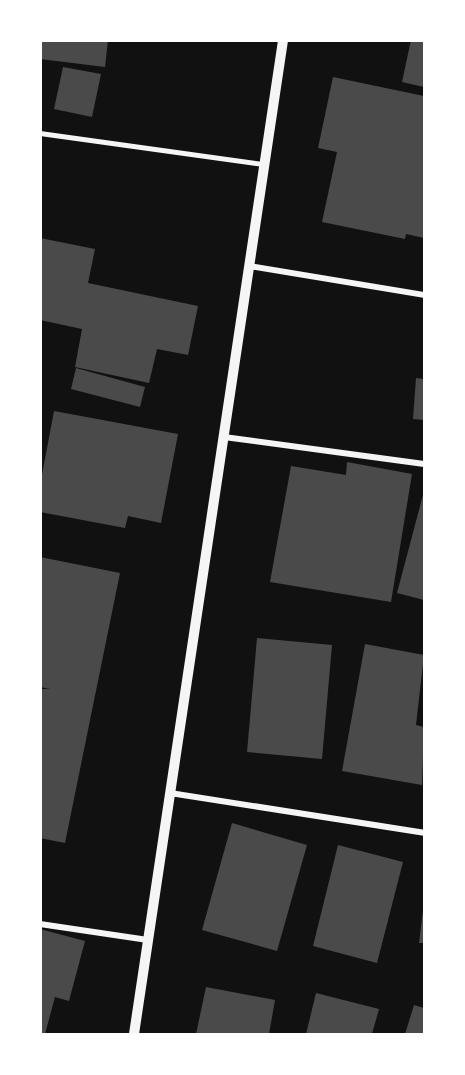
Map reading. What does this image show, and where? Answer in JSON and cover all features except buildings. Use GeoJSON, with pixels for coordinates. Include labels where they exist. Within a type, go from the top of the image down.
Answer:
{"type":"FeatureCollection","features":[{"type":"Feature","properties":{"kind":"street"},"geometry":{"type":"LineString","coordinates":[[134,1035],[283,40]]}},
{"type":"Feature","properties":{"kind":"street"},"geometry":{"type":"LineString","coordinates":[[249,266],[424,295]]}},
{"type":"Feature","properties":{"kind":"street"},"geometry":{"type":"LineString","coordinates":[[224,437],[424,464]]}},
{"type":"Feature","properties":{"kind":"street"},"geometry":{"type":"LineString","coordinates":[[170,793],[424,833]]}},
{"type":"Feature","properties":{"kind":"street"},"geometry":{"type":"LineString","coordinates":[[40,924],[148,940]]}},
{"type":"Feature","properties":{"kind":"lane"},"geometry":{"type":"LineString","coordinates":[[40,133],[264,164]]}}]}
